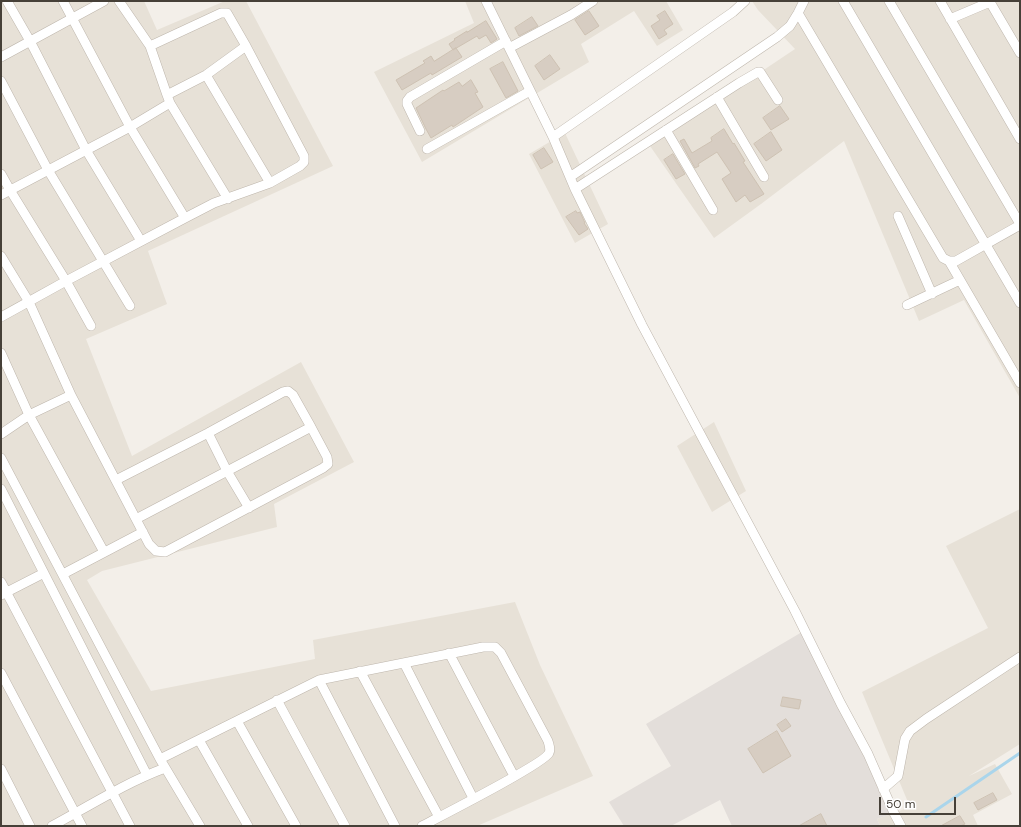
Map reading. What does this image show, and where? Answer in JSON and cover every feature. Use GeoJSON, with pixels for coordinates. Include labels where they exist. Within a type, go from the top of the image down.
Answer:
{"type":"FeatureCollection","features":[{"type":"Feature","properties":{"kind":"street"},"geometry":{"type":"LineString","coordinates":[[8,1],[86,150],[141,241]]}},
{"type":"Feature","properties":{"kind":"street"},"geometry":{"type":"LineString","coordinates":[[63,1],[130,127],[185,218]]}},
{"type":"Feature","properties":{"kind":"street"},"geometry":{"type":"LineString","coordinates":[[1,57],[104,1]]}},
{"type":"Feature","properties":{"kind":"street"},"geometry":{"type":"LineString","coordinates":[[119,1],[150,46],[168,99],[228,199]]}},
{"type":"Feature","properties":{"kind":"street"},"geometry":{"type":"LineString","coordinates":[[486,1],[554,137],[570,177],[642,325],[795,611],[841,704],[868,754],[901,826]]}},
{"type":"Feature","properties":{"kind":"street"},"geometry":{"type":"LineString","coordinates":[[420,131],[407,104],[410,97],[507,44],[571,15],[593,1]]}},
{"type":"Feature","properties":{"kind":"street"},"geometry":{"type":"LineString","coordinates":[[554,137],[733,12],[745,1]]}},
{"type":"Feature","properties":{"kind":"street"},"geometry":{"type":"LineString","coordinates":[[570,177],[777,37],[790,26],[804,1]]}},
{"type":"Feature","properties":{"kind":"street"},"geometry":{"type":"LineString","coordinates":[[843,1],[1020,303]]}},
{"type":"Feature","properties":{"kind":"street"},"geometry":{"type":"LineString","coordinates":[[798,13],[943,258],[949,261],[956,261],[1020,224],[889,1]]}},
{"type":"Feature","properties":{"kind":"street"},"geometry":{"type":"LineString","coordinates":[[940,1],[1019,136]]}},
{"type":"Feature","properties":{"kind":"street"},"geometry":{"type":"LineString","coordinates":[[950,20],[990,2],[1020,53]]}},
{"type":"Feature","properties":{"kind":"street"},"geometry":{"type":"LineString","coordinates":[[1,317],[214,203],[270,183],[300,166],[304,162],[304,156],[227,13],[221,13],[150,46]]}},
{"type":"Feature","properties":{"kind":"street"},"geometry":{"type":"LineString","coordinates":[[1,195],[130,127],[168,99],[206,75],[246,46]]}},
{"type":"Feature","properties":{"kind":"street"},"geometry":{"type":"LineString","coordinates":[[576,189],[758,72],[760,72],[778,100]]}},
{"type":"Feature","properties":{"kind":"street"},"geometry":{"type":"LineString","coordinates":[[206,75],[270,183]]}},
{"type":"Feature","properties":{"kind":"street"},"geometry":{"type":"LineString","coordinates":[[1,82],[48,170],[130,306]]}},
{"type":"Feature","properties":{"kind":"street"},"geometry":{"type":"LineString","coordinates":[[427,149],[530,91]]}},
{"type":"Feature","properties":{"kind":"street"},"geometry":{"type":"LineString","coordinates":[[717,97],[764,177]]}},
{"type":"Feature","properties":{"kind":"street"},"geometry":{"type":"LineString","coordinates":[[666,130],[713,210]]}},
{"type":"Feature","properties":{"kind":"street"},"geometry":{"type":"LineString","coordinates":[[1,174],[66,281],[91,326]]}},
{"type":"Feature","properties":{"kind":"street"},"geometry":{"type":"LineString","coordinates":[[898,216],[932,294]]}},
{"type":"Feature","properties":{"kind":"street"},"geometry":{"type":"LineString","coordinates":[[1,256],[29,302],[71,394],[143,532],[156,551],[165,552],[328,464],[327,458],[311,427],[293,395],[288,391],[283,392],[208,433],[116,480]]}},
{"type":"Feature","properties":{"kind":"street"},"geometry":{"type":"LineString","coordinates":[[949,261],[1020,383]]}},
{"type":"Feature","properties":{"kind":"street"},"geometry":{"type":"LineString","coordinates":[[907,305],[960,280]]}},
{"type":"Feature","properties":{"kind":"street"},"geometry":{"type":"LineString","coordinates":[[1,353],[29,415],[104,552]]}},
{"type":"Feature","properties":{"kind":"street"},"geometry":{"type":"LineString","coordinates":[[1,434],[29,415],[71,394]]}},
{"type":"Feature","properties":{"kind":"street"},"geometry":{"type":"LineString","coordinates":[[136,519],[311,427]]}},
{"type":"Feature","properties":{"kind":"street"},"geometry":{"type":"LineString","coordinates":[[208,433],[249,508]]}},
{"type":"Feature","properties":{"kind":"street"},"geometry":{"type":"LineString","coordinates":[[1,458],[160,759],[200,826]]}},
{"type":"Feature","properties":{"kind":"street"},"geometry":{"type":"LineString","coordinates":[[1,489],[148,774]]}},
{"type":"Feature","properties":{"kind":"street"},"geometry":{"type":"LineString","coordinates":[[63,574],[143,532]]}},
{"type":"Feature","properties":{"kind":"street"},"geometry":{"type":"LineString","coordinates":[[4,594],[44,573]]}},
{"type":"Feature","properties":{"kind":"street"},"geometry":{"type":"LineString","coordinates":[[1,582],[4,594],[130,826]]}},
{"type":"Feature","properties":{"kind":"street"},"geometry":{"type":"LineString","coordinates":[[160,759],[319,680],[484,646],[495,647],[500,653],[548,741],[550,748],[549,754],[542,760],[514,776],[422,826]]}},
{"type":"Feature","properties":{"kind":"street"},"geometry":{"type":"LineString","coordinates":[[449,653],[514,776]]}},
{"type":"Feature","properties":{"kind":"street"},"geometry":{"type":"LineString","coordinates":[[883,788],[898,776],[905,739],[910,731],[1020,657]]}},
{"type":"Feature","properties":{"kind":"street"},"geometry":{"type":"LineString","coordinates":[[404,663],[473,798]]}},
{"type":"Feature","properties":{"kind":"street"},"geometry":{"type":"LineString","coordinates":[[360,671],[439,817]]}},
{"type":"Feature","properties":{"kind":"street"},"geometry":{"type":"LineString","coordinates":[[1,673],[82,826]]}},
{"type":"Feature","properties":{"kind":"street"},"geometry":{"type":"LineString","coordinates":[[319,680],[395,826]]}},
{"type":"Feature","properties":{"kind":"street"},"geometry":{"type":"LineString","coordinates":[[277,700],[345,826]]}},
{"type":"Feature","properties":{"kind":"street"},"geometry":{"type":"LineString","coordinates":[[237,721],[296,826]]}},
{"type":"Feature","properties":{"kind":"street"},"geometry":{"type":"LineString","coordinates":[[199,740],[248,826]]}},
{"type":"Feature","properties":{"kind":"street"},"geometry":{"type":"LineString","coordinates":[[52,826],[111,792],[148,774],[165,768]]}},
{"type":"Feature","properties":{"kind":"street"},"geometry":{"type":"LineString","coordinates":[[1,769],[30,826]]}},
{"type":"Feature","properties":{"kind":"shaded area"},"geometry":{"type":"Polygon","coordinates":[[[1,1],[144,1],[157,30],[225,1],[246,1],[333,166],[148,251],[167,304],[86,339],[132,456],[301,362],[354,462],[274,504],[277,527],[102,571],[87,580],[151,691],[315,659],[313,640],[515,602],[540,665],[593,776],[477,826],[1,826],[1,1]]]}},
{"type":"Feature","properties":{"kind":"shaded area"},"geometry":{"type":"Polygon","coordinates":[[[465,1],[666,1],[683,30],[657,46],[634,11],[581,44],[589,62],[422,162],[374,72],[474,23],[465,1]]]}},
{"type":"Feature","properties":{"kind":"shaded area"},"geometry":{"type":"Polygon","coordinates":[[[752,1],[1020,1],[1020,398],[964,300],[919,321],[844,141],[714,238],[650,146],[795,49],[758,10],[752,1]]]}},
{"type":"Feature","properties":{"kind":"shaded area"},"geometry":{"type":"Polygon","coordinates":[[[565,133],[608,224],[575,243],[529,154],[565,133]]]}},
{"type":"Feature","properties":{"kind":"shaded area"},"geometry":{"type":"Polygon","coordinates":[[[714,422],[746,491],[712,512],[677,446],[714,422]]]}},
{"type":"Feature","properties":{"kind":"shaded area"},"geometry":{"type":"Polygon","coordinates":[[[1020,509],[1020,744],[969,776],[995,764],[1012,794],[973,815],[978,826],[880,826],[877,819],[910,807],[862,692],[988,628],[946,546],[1020,509]]]}},
{"type":"Feature","properties":{"kind":"shaded area"},"geometry":{"type":"Polygon","coordinates":[[[802,632],[894,813],[877,819],[880,826],[732,826],[720,800],[671,826],[624,826],[609,802],[671,766],[646,724],[802,632]]]}},
{"type":"Feature","properties":{"kind":"building"},"geometry":{"type":"Polygon","coordinates":[[[589,11],[599,26],[585,35],[575,20],[589,11]]]}},
{"type":"Feature","properties":{"kind":"building"},"geometry":{"type":"Polygon","coordinates":[[[665,11],[673,24],[664,30],[667,34],[659,39],[651,26],[660,20],[657,16],[665,11]]]}},
{"type":"Feature","properties":{"kind":"building"},"geometry":{"type":"Polygon","coordinates":[[[532,17],[538,26],[519,36],[515,28],[532,17]]]}},
{"type":"Feature","properties":{"kind":"building"},"geometry":{"type":"Polygon","coordinates":[[[486,21],[497,39],[491,43],[486,35],[479,39],[477,36],[453,50],[449,44],[455,40],[454,39],[486,21]]]}},
{"type":"Feature","properties":{"kind":"building"},"geometry":{"type":"Polygon","coordinates":[[[456,48],[462,57],[432,75],[431,73],[402,90],[396,80],[425,63],[423,61],[431,56],[434,61],[456,48]]]}},
{"type":"Feature","properties":{"kind":"building"},"geometry":{"type":"Polygon","coordinates":[[[550,55],[560,69],[544,80],[535,66],[550,55]]]}},
{"type":"Feature","properties":{"kind":"building"},"geometry":{"type":"Polygon","coordinates":[[[503,62],[518,91],[506,98],[490,69],[503,62]]]}},
{"type":"Feature","properties":{"kind":"building"},"geometry":{"type":"Polygon","coordinates":[[[471,80],[478,92],[475,93],[483,107],[453,127],[452,125],[431,138],[416,108],[443,90],[444,91],[459,82],[462,86],[471,80]]]}},
{"type":"Feature","properties":{"kind":"building"},"geometry":{"type":"Polygon","coordinates":[[[780,106],[789,119],[771,130],[763,118],[780,106]]]}},
{"type":"Feature","properties":{"kind":"building"},"geometry":{"type":"Polygon","coordinates":[[[724,129],[764,194],[750,202],[745,195],[736,202],[722,179],[731,173],[717,152],[698,164],[699,166],[695,168],[680,141],[684,139],[692,153],[712,141],[711,138],[724,129]]]}},
{"type":"Feature","properties":{"kind":"building"},"geometry":{"type":"Polygon","coordinates":[[[771,132],[782,150],[766,161],[754,144],[771,132]]]}},
{"type":"Feature","properties":{"kind":"building"},"geometry":{"type":"Polygon","coordinates":[[[544,148],[553,162],[541,169],[533,155],[544,148]]]}},
{"type":"Feature","properties":{"kind":"building"},"geometry":{"type":"Polygon","coordinates":[[[673,154],[685,174],[676,179],[664,160],[673,154]]]}},
{"type":"Feature","properties":{"kind":"building"},"geometry":{"type":"Polygon","coordinates":[[[576,211],[577,213],[580,212],[588,229],[579,235],[566,217],[576,211]]]}},
{"type":"Feature","properties":{"kind":"building"},"geometry":{"type":"Polygon","coordinates":[[[783,697],[801,700],[799,709],[781,706],[783,697]]]}},
{"type":"Feature","properties":{"kind":"building"},"geometry":{"type":"Polygon","coordinates":[[[786,719],[791,726],[782,732],[777,725],[786,719]]]}},
{"type":"Feature","properties":{"kind":"building"},"geometry":{"type":"Polygon","coordinates":[[[777,731],[791,756],[763,773],[748,749],[777,731]]]}},
{"type":"Feature","properties":{"kind":"building"},"geometry":{"type":"Polygon","coordinates":[[[993,793],[997,800],[978,810],[974,803],[993,793]]]}},
{"type":"Feature","properties":{"kind":"building"},"geometry":{"type":"Polygon","coordinates":[[[821,814],[827,826],[799,826],[821,814]]]}},
{"type":"Feature","properties":{"kind":"building"},"geometry":{"type":"Polygon","coordinates":[[[960,816],[965,824],[960,826],[941,826],[960,816]]]}},
{"type":"Feature","properties":{"kind":"waterway"},"geometry":{"type":"LineString","coordinates":[[926,817],[1020,753]]}}]}
